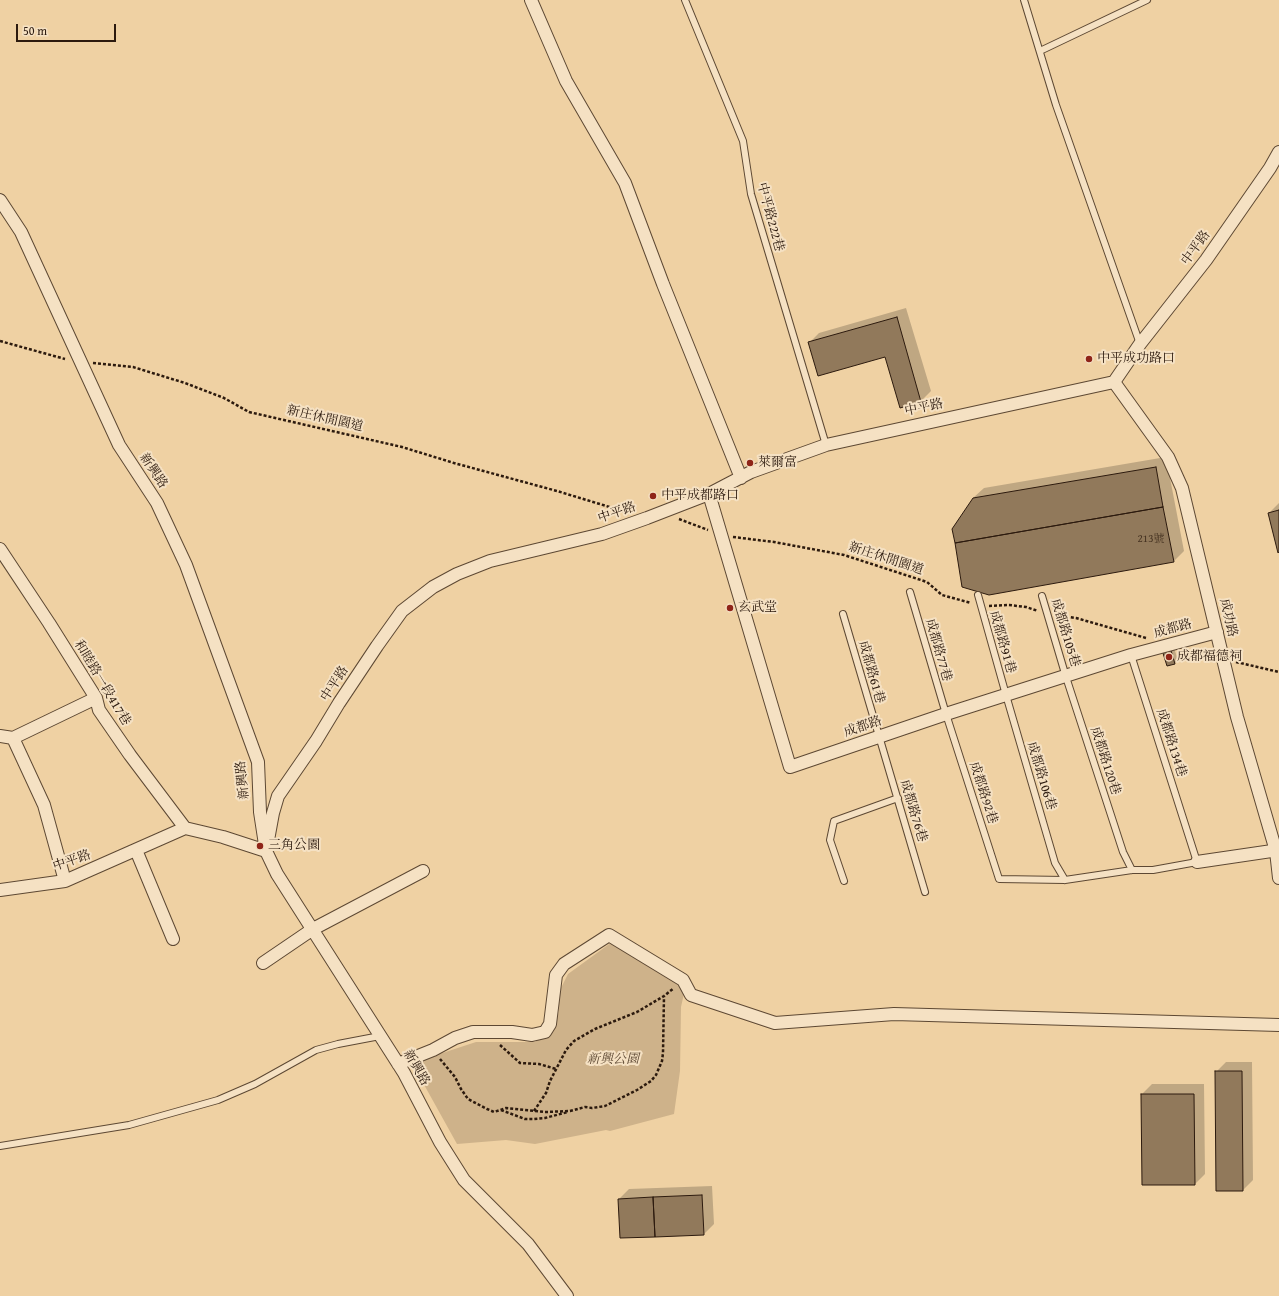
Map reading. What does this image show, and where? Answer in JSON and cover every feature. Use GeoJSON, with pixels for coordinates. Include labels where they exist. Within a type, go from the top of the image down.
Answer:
{"type":"FeatureCollection","features":[{"type":"Feature","properties":{"kind":"street"},"geometry":{"type":"LineString","coordinates":[[531,0],[566,81],[625,184],[663,284],[741,478]]}},
{"type":"Feature","properties":{"kind":"street","name":"中平路"},"geometry":{"type":"LineString","coordinates":[[266,851],[273,813],[278,796],[316,741],[377,646],[402,612],[432,587],[457,574],[490,561],[602,534],[708,494],[751,472],[826,445],[1114,382],[1140,344],[1206,260],[1270,168],[1279,152]]}},
{"type":"Feature","properties":{"kind":"street","name":"新興路"},"geometry":{"type":"LineString","coordinates":[[0,200],[22,232],[119,445],[157,503],[186,564],[258,762],[260,812],[266,851],[277,874],[398,1064],[440,1142],[464,1180],[528,1244],[567,1296]]}},
{"type":"Feature","properties":{"kind":"street","name":"成功路"},"geometry":{"type":"LineString","coordinates":[[1114,382],[1168,457],[1182,488],[1237,717],[1277,851],[1279,878]]}},
{"type":"Feature","properties":{"kind":"street","name":"成都路"},"geometry":{"type":"LineString","coordinates":[[708,494],[790,767],[878,736],[1131,655],[1217,632]]}},
{"type":"Feature","properties":{"kind":"street","name":"和睦路一段417巷"},"geometry":{"type":"LineString","coordinates":[[0,549],[96,698],[99,710],[185,828]]}},
{"type":"Feature","properties":{"kind":"street"},"geometry":{"type":"LineString","coordinates":[[0,736],[13,738],[96,698]]}},
{"type":"Feature","properties":{"kind":"street"},"geometry":{"type":"LineString","coordinates":[[13,738],[44,805],[65,881]]}},
{"type":"Feature","properties":{"kind":"street"},"geometry":{"type":"LineString","coordinates":[[185,828],[223,837],[266,851]]}},
{"type":"Feature","properties":{"kind":"street","name":"中平路"},"geometry":{"type":"LineString","coordinates":[[0,890],[65,881],[185,828]]}},
{"type":"Feature","properties":{"kind":"street"},"geometry":{"type":"LineString","coordinates":[[136,850],[173,939]]}},
{"type":"Feature","properties":{"kind":"street"},"geometry":{"type":"LineString","coordinates":[[1197,862],[1277,851]]}},
{"type":"Feature","properties":{"kind":"street"},"geometry":{"type":"LineString","coordinates":[[263,963],[312,929],[423,871]]}},
{"type":"Feature","properties":{"kind":"street"},"geometry":{"type":"LineString","coordinates":[[398,1064],[433,1050],[455,1038],[473,1032],[532,1035],[545,1032],[550,1024],[556,975],[564,964],[609,934],[683,980],[691,995],[775,1023],[894,1014],[1279,1025]]}},
{"type":"Feature","properties":{"kind":"lane","name":"中平路222巷"},"geometry":{"type":"LineString","coordinates":[[685,0],[743,141],[751,194],[826,445]]}},
{"type":"Feature","properties":{"kind":"lane"},"geometry":{"type":"LineString","coordinates":[[1024,0],[1056,105],[1140,344]]}},
{"type":"Feature","properties":{"kind":"lane"},"geometry":{"type":"LineString","coordinates":[[1040,51],[1146,0]]}},
{"type":"Feature","properties":{"kind":"lane","name":"成都路77巷"},"geometry":{"type":"LineString","coordinates":[[910,592],[946,714]]}},
{"type":"Feature","properties":{"kind":"lane","name":"成都路91巷"},"geometry":{"type":"LineString","coordinates":[[978,595],[1006,695]]}},
{"type":"Feature","properties":{"kind":"lane","name":"成都路105巷"},"geometry":{"type":"LineString","coordinates":[[1042,596],[1066,677]]}},
{"type":"Feature","properties":{"kind":"lane","name":"成都路61巷"},"geometry":{"type":"LineString","coordinates":[[842,614],[878,736]]}},
{"type":"Feature","properties":{"kind":"lane","name":"成都路134巷"},"geometry":{"type":"LineString","coordinates":[[1131,655],[1197,862]]}},
{"type":"Feature","properties":{"kind":"lane","name":"成都路120巷"},"geometry":{"type":"LineString","coordinates":[[1066,677],[1123,852],[1132,870]]}},
{"type":"Feature","properties":{"kind":"lane","name":"成都路106巷"},"geometry":{"type":"LineString","coordinates":[[1006,695],[1055,863],[1065,880]]}},
{"type":"Feature","properties":{"kind":"lane","name":"成都路92巷"},"geometry":{"type":"LineString","coordinates":[[946,714],[1000,879],[1065,880]]}},
{"type":"Feature","properties":{"kind":"lane","name":"成都路76巷"},"geometry":{"type":"LineString","coordinates":[[878,736],[898,798],[925,892]]}},
{"type":"Feature","properties":{"kind":"lane"},"geometry":{"type":"LineString","coordinates":[[844,881],[830,840],[834,821],[898,798]]}},
{"type":"Feature","properties":{"kind":"lane"},"geometry":{"type":"LineString","coordinates":[[1065,880],[1132,870],[1153,870],[1197,862]]}},
{"type":"Feature","properties":{"kind":"lane"},"geometry":{"type":"LineString","coordinates":[[0,1146],[129,1125],[218,1100],[255,1084],[316,1050],[380,1036]]}},
{"type":"Feature","properties":{"kind":"path","name":"新庄休閒園道"},"geometry":{"type":"LineString","coordinates":[[0,341],[48,353],[82,364],[92,363],[133,367],[185,383],[224,398],[249,412],[402,447],[557,491],[628,513]]}},
{"type":"Feature","properties":{"kind":"path","name":"新庄休閒園道"},"geometry":{"type":"LineString","coordinates":[[661,512],[721,535],[774,542],[844,555],[926,582],[942,595],[981,606],[1009,605],[1026,607],[1047,614],[1076,618],[1152,639]]}},
{"type":"Feature","properties":{"kind":"path"},"geometry":{"type":"LineString","coordinates":[[534,1111],[546,1093],[550,1081],[566,1050],[574,1041],[595,1029],[638,1012],[664,996],[683,980]]}},
{"type":"Feature","properties":{"kind":"path"},"geometry":{"type":"LineString","coordinates":[[500,1110],[525,1119],[534,1119],[545,1118],[585,1107],[599,1108],[637,1090],[651,1081],[656,1075],[662,1060],[664,996]]}},
{"type":"Feature","properties":{"kind":"path"},"geometry":{"type":"LineString","coordinates":[[490,1032],[495,1039],[520,1063],[539,1064],[556,1069]]}},
{"type":"Feature","properties":{"kind":"path"},"geometry":{"type":"LineString","coordinates":[[433,1050],[455,1077],[468,1099],[487,1109],[494,1112],[506,1108],[534,1111],[570,1111]]}},
{"type":"Feature","properties":{"kind":"green space","name":"新興公園"},"geometry":{"type":"Polygon","coordinates":[[[612,942],[685,989],[681,1007],[680,1071],[674,1114],[610,1131],[606,1130],[535,1144],[506,1140],[457,1144],[412,1063],[476,1042],[535,1042],[554,1029],[559,1011],[557,996],[568,974],[612,942]]]}},
{"type":"Feature","properties":{"kind":"building"},"geometry":{"type":"Polygon","coordinates":[[[897,317],[921,402],[900,408],[885,357],[818,376],[808,342],[897,317]]]}},
{"type":"Feature","properties":{"kind":"building"},"geometry":{"type":"Polygon","coordinates":[[[1156,467],[1163,507],[955,543],[952,529],[973,498],[1156,467]]]}},
{"type":"Feature","properties":{"kind":"building"},"geometry":{"type":"Polygon","coordinates":[[[1163,507],[1174,562],[989,595],[962,587],[955,543],[1163,507]]]}},
{"type":"Feature","properties":{"kind":"building"},"geometry":{"type":"Polygon","coordinates":[[[1279,510],[1279,552],[1278,553],[1268,513],[1279,510]]]}},
{"type":"Feature","properties":{"kind":"building","name":"成都福德祠"},"geometry":{"type":"Polygon","coordinates":[[[1170,647],[1175,664],[1167,666],[1162,650],[1170,647]]]}},
{"type":"Feature","properties":{"kind":"building"},"geometry":{"type":"Polygon","coordinates":[[[1215,1071],[1242,1071],[1243,1191],[1216,1191],[1215,1071]]]}},
{"type":"Feature","properties":{"kind":"building"},"geometry":{"type":"Polygon","coordinates":[[[1141,1094],[1194,1094],[1195,1185],[1142,1185],[1141,1094]]]}},
{"type":"Feature","properties":{"kind":"building"},"geometry":{"type":"Polygon","coordinates":[[[702,1195],[704,1235],[655,1237],[653,1197],[702,1195]]]}},
{"type":"Feature","properties":{"kind":"building"},"geometry":{"type":"Polygon","coordinates":[[[653,1197],[655,1237],[620,1238],[618,1199],[653,1197]]]}},
{"type":"Feature","properties":{"kind":"place","name":"中平成功路口"},"geometry":{"type":"Point","coordinates":[1089,359]}},
{"type":"Feature","properties":{"kind":"place","name":"萊爾富"},"geometry":{"type":"Point","coordinates":[750,463]}},
{"type":"Feature","properties":{"kind":"place","name":"中平成都路口"},"geometry":{"type":"Point","coordinates":[653,496]}},
{"type":"Feature","properties":{"kind":"place","name":"玄武堂"},"geometry":{"type":"Point","coordinates":[730,608]}},
{"type":"Feature","properties":{"kind":"place","name":"成都福德祠"},"geometry":{"type":"Point","coordinates":[1169,657]}},
{"type":"Feature","properties":{"kind":"place","name":"三角公園"},"geometry":{"type":"Point","coordinates":[260,846]}}]}
